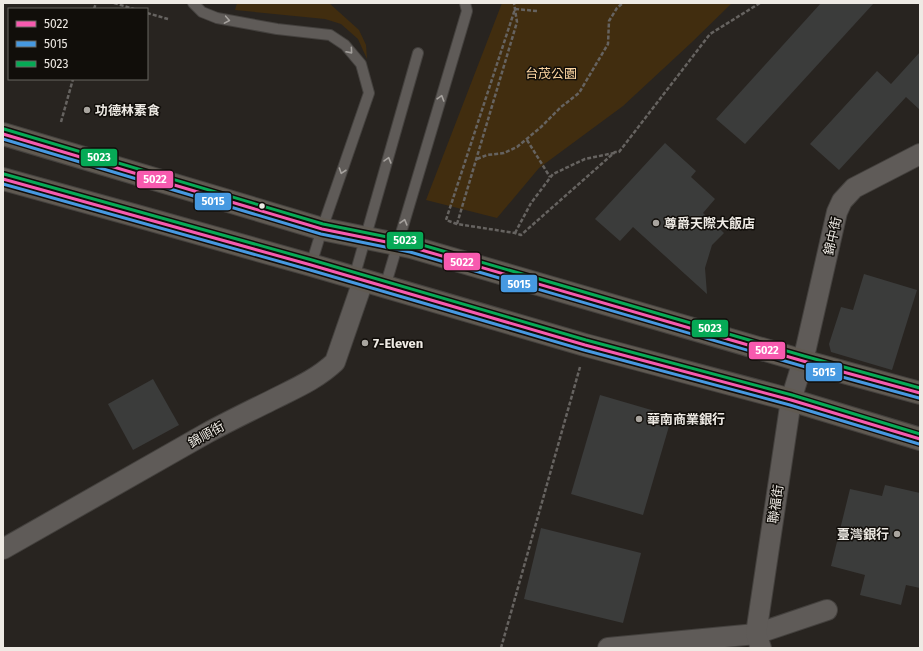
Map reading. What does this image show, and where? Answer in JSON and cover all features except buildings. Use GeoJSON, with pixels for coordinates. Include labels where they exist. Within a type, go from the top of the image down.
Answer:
{"type":"FeatureCollection","features":[{"type":"Feature","properties":{"kind":"main road"},"geometry":{"type":"LineString","coordinates":[[3,134],[322,228],[429,252],[803,361],[920,393]]}},
{"type":"Feature","properties":{"kind":"main road"},"geometry":{"type":"LineString","coordinates":[[3,179],[311,265],[586,345],[791,400],[920,438]]}},
{"type":"Feature","properties":{"kind":"street","name":"錦中街"},"geometry":{"type":"LineString","coordinates":[[803,361],[837,212],[842,201],[854,188],[920,154]]}},
{"type":"Feature","properties":{"kind":"street","name":"錦順街"},"geometry":{"type":"LineString","coordinates":[[3,550],[207,433],[313,380],[335,362],[359,279]]}},
{"type":"Feature","properties":{"kind":"street","name":"聯福街"},"geometry":{"type":"LineString","coordinates":[[759,641],[791,400],[803,361]]}},
{"type":"Feature","properties":{"kind":"street"},"geometry":{"type":"LineString","coordinates":[[608,648],[759,641],[827,610]]}},
{"type":"Feature","properties":{"kind":"lane"},"geometry":{"type":"LineString","coordinates":[[193,3],[202,12],[217,18],[277,29],[330,34],[345,46],[361,64],[369,93],[322,228],[311,265]]}},
{"type":"Feature","properties":{"kind":"lane"},"geometry":{"type":"LineString","coordinates":[[385,287],[467,10],[465,3]]}},
{"type":"Feature","properties":{"kind":"lane"},"geometry":{"type":"LineString","coordinates":[[359,279],[418,53]]}},
{"type":"Feature","properties":{"kind":"path"},"geometry":{"type":"LineString","coordinates":[[114,3],[131,8]]}},
{"type":"Feature","properties":{"kind":"path"},"geometry":{"type":"LineString","coordinates":[[457,224],[517,22],[514,3]]}},
{"type":"Feature","properties":{"kind":"path"},"geometry":{"type":"LineString","coordinates":[[476,160],[487,156],[504,153],[517,147],[541,127],[561,107],[579,93],[608,44],[610,21],[617,8],[623,3]]}},
{"type":"Feature","properties":{"kind":"path"},"geometry":{"type":"LineString","coordinates":[[515,233],[531,203],[553,174],[585,159],[619,152],[710,34],[760,3]]}},
{"type":"Feature","properties":{"kind":"path"},"geometry":{"type":"LineString","coordinates":[[515,9],[537,11]]}},
{"type":"Feature","properties":{"kind":"path"},"geometry":{"type":"LineString","coordinates":[[515,9],[446,220],[457,224],[521,235],[615,152]]}},
{"type":"Feature","properties":{"kind":"path"},"geometry":{"type":"LineString","coordinates":[[148,13],[168,19]]}},
{"type":"Feature","properties":{"kind":"path"},"geometry":{"type":"LineString","coordinates":[[61,122],[74,80]]}},
{"type":"Feature","properties":{"kind":"path"},"geometry":{"type":"LineString","coordinates":[[526,140],[550,177]]}},
{"type":"Feature","properties":{"kind":"path"},"geometry":{"type":"LineString","coordinates":[[501,648],[586,345]]}},
{"type":"Feature","properties":{"kind":"green space"},"geometry":{"type":"Polygon","coordinates":[[[237,3],[329,3],[359,30],[366,45],[367,59],[358,39],[341,24],[325,19],[235,10],[237,3]]]}},
{"type":"Feature","properties":{"kind":"green space","name":"台茂公園"},"geometry":{"type":"Polygon","coordinates":[[[502,3],[732,3],[623,106],[539,168],[497,218],[426,200],[502,3]]]}},
{"type":"Feature","properties":{"kind":"transit line","name":"5023"},"geometry":{"type":"LineString","coordinates":[[4,129],[323,224],[412,242],[804,356],[920,388]]}},
{"type":"Feature","properties":{"kind":"transit line","name":"5022"},"geometry":{"type":"LineString","coordinates":[[3,134],[322,229],[411,247],[803,361],[920,393]]}},
{"type":"Feature","properties":{"kind":"transit line","name":"5015"},"geometry":{"type":"LineString","coordinates":[[3,139],[321,234],[410,252],[802,366],[919,398]]}},
{"type":"Feature","properties":{"kind":"transit line","name":"5023"},"geometry":{"type":"LineString","coordinates":[[4,174],[312,260],[586,340],[792,395],[920,434]]}},
{"type":"Feature","properties":{"kind":"transit line","name":"5022"},"geometry":{"type":"LineString","coordinates":[[3,179],[311,265],[585,345],[791,400],[920,439]]}},
{"type":"Feature","properties":{"kind":"transit line","name":"5015"},"geometry":{"type":"LineString","coordinates":[[3,184],[310,270],[584,350],[790,405],[919,444]]}},
{"type":"Feature","properties":{"kind":"place","name":"功德林素食"},"geometry":{"type":"Point","coordinates":[87,110]}},
{"type":"Feature","properties":{"kind":"place","name":"尊爵天際大飯店"},"geometry":{"type":"Point","coordinates":[656,223]}},
{"type":"Feature","properties":{"kind":"place","name":"7-Eleven"},"geometry":{"type":"Point","coordinates":[365,343]}},
{"type":"Feature","properties":{"kind":"place","name":"華南商業銀行"},"geometry":{"type":"Point","coordinates":[639,419]}},
{"type":"Feature","properties":{"kind":"place","name":"臺灣銀行"},"geometry":{"type":"Point","coordinates":[897,534]}}]}
